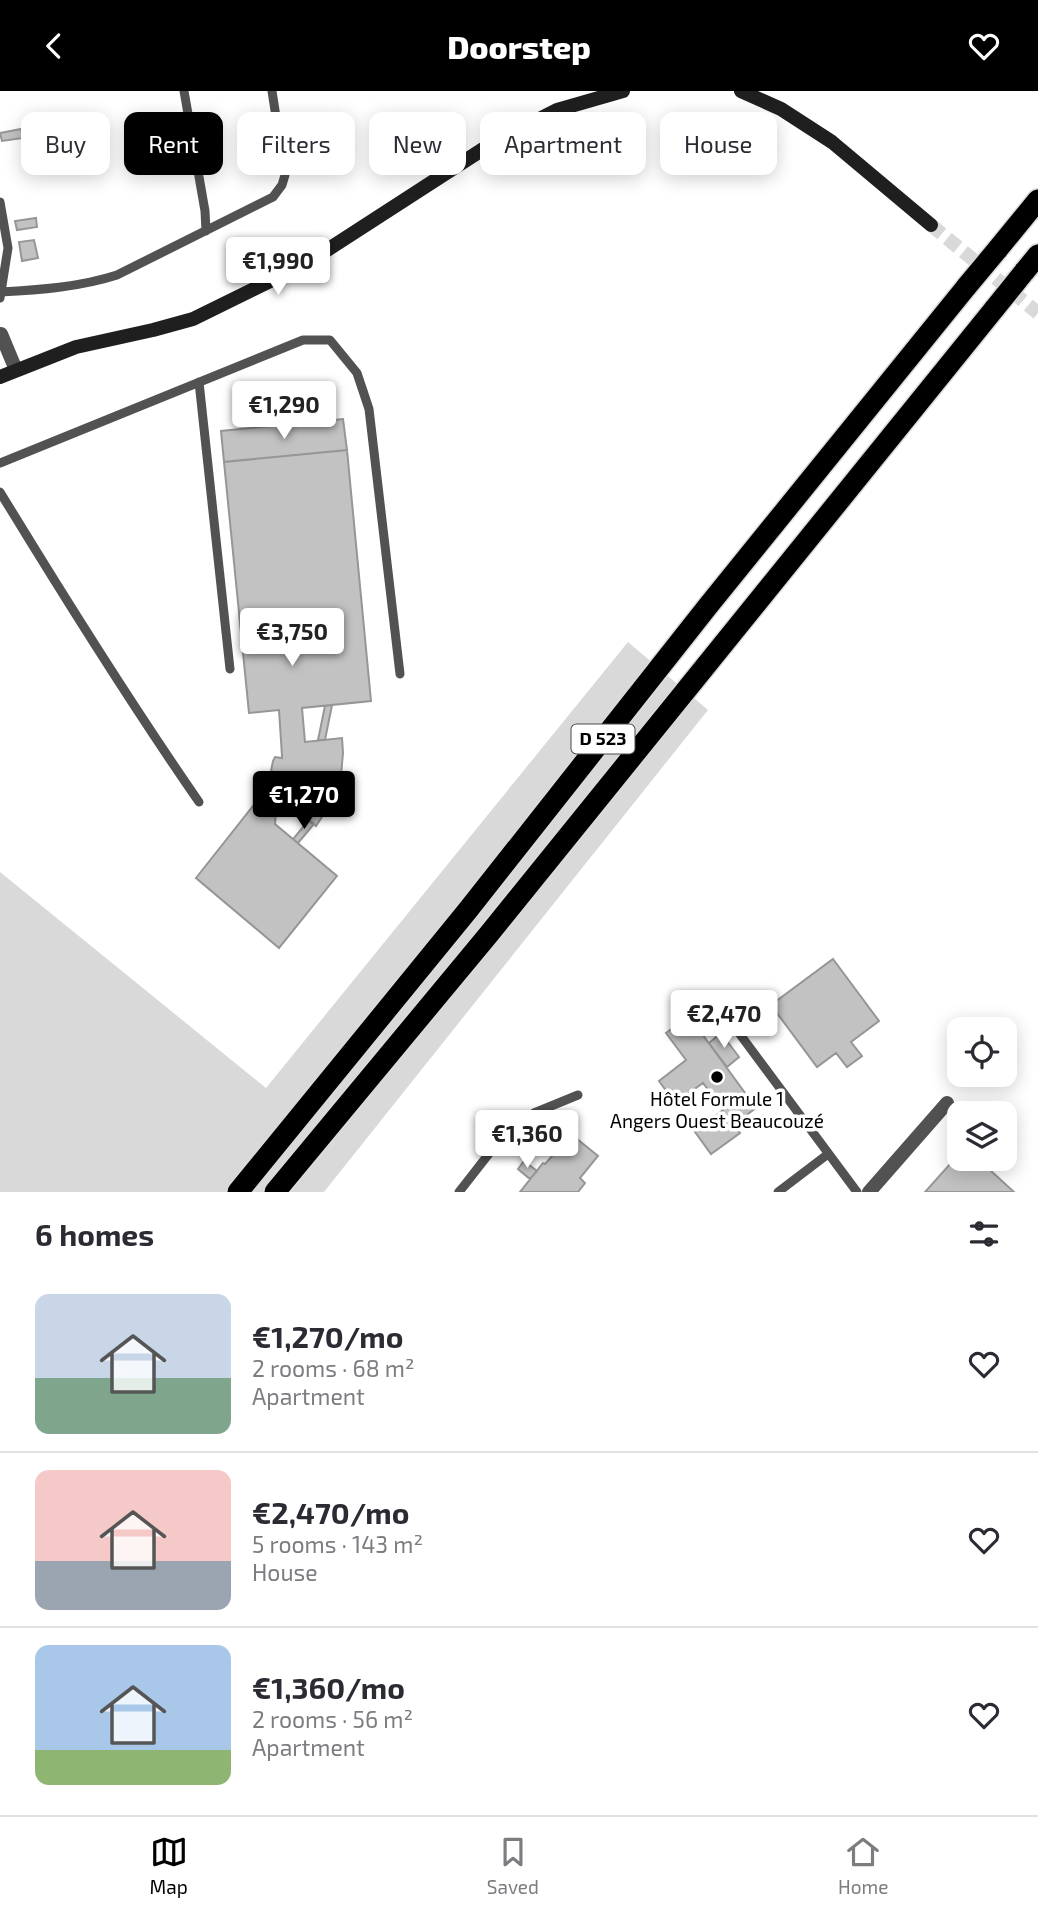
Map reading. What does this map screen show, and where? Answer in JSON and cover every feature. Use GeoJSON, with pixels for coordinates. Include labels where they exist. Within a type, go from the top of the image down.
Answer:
{"type":"FeatureCollection","features":[{"type":"Feature","properties":{"kind":"highway","name":"D 523"},"geometry":{"type":"LineString","coordinates":[[238,1192],[468,910],[708,606],[1038,199]]}},
{"type":"Feature","properties":{"kind":"highway","name":"D 523"},"geometry":{"type":"LineString","coordinates":[[275,1192],[497,923],[1038,255]]}},
{"type":"Feature","properties":{"kind":"street"},"geometry":{"type":"LineString","coordinates":[[0,377],[76,347],[192,319],[307,263],[491,143],[557,110],[623,91]]}},
{"type":"Feature","properties":{"kind":"street"},"geometry":{"type":"LineString","coordinates":[[741,91],[780,109],[832,142],[931,225]]}},
{"type":"Feature","properties":{"kind":"street"},"geometry":{"type":"LineString","coordinates":[[1,330],[16,370]]}},
{"type":"Feature","properties":{"kind":"street"},"geometry":{"type":"LineString","coordinates":[[869,1192],[947,1103]]}},
{"type":"Feature","properties":{"kind":"lane"},"geometry":{"type":"LineString","coordinates":[[184,91],[206,230]]}},
{"type":"Feature","properties":{"kind":"lane"},"geometry":{"type":"LineString","coordinates":[[0,292],[96,282],[117,275],[273,197],[285,175],[272,91]]}},
{"type":"Feature","properties":{"kind":"lane"},"geometry":{"type":"LineString","coordinates":[[0,202],[8,249],[0,298]]}},
{"type":"Feature","properties":{"kind":"lane"},"geometry":{"type":"LineString","coordinates":[[0,463],[303,340],[330,339],[357,373],[369,409],[400,674]]}},
{"type":"Feature","properties":{"kind":"lane"},"geometry":{"type":"LineString","coordinates":[[200,382],[230,669]]}},
{"type":"Feature","properties":{"kind":"lane"},"geometry":{"type":"LineString","coordinates":[[0,492],[142,720],[199,802]]}},
{"type":"Feature","properties":{"kind":"lane"},"geometry":{"type":"LineString","coordinates":[[716,1002],[857,1192]]}},
{"type":"Feature","properties":{"kind":"lane"},"geometry":{"type":"LineString","coordinates":[[459,1192],[495,1146],[512,1140],[534,1113],[578,1095]]}},
{"type":"Feature","properties":{"kind":"lane"},"geometry":{"type":"LineString","coordinates":[[778,1192],[828,1154]]}},
{"type":"Feature","properties":{"kind":"shaded area"},"geometry":{"type":"Polygon","coordinates":[[[628,642],[708,710],[324,1192],[0,1192],[0,872],[266,1088],[628,642]]]}},
{"type":"Feature","properties":{"kind":"building"},"geometry":{"type":"Polygon","coordinates":[[[21,129],[21,138],[2,141],[0,133],[21,129]]]}},
{"type":"Feature","properties":{"kind":"building"},"geometry":{"type":"Polygon","coordinates":[[[36,218],[37,227],[17,230],[15,221],[36,218]]]}},
{"type":"Feature","properties":{"kind":"building"},"geometry":{"type":"Polygon","coordinates":[[[34,240],[38,258],[22,261],[19,242],[34,240]]]}},
{"type":"Feature","properties":{"kind":"building"},"geometry":{"type":"Polygon","coordinates":[[[343,419],[347,450],[224,462],[221,431],[343,419]]]}},
{"type":"Feature","properties":{"kind":"building"},"geometry":{"type":"Polygon","coordinates":[[[347,450],[371,701],[302,708],[305,742],[342,738],[341,775],[331,803],[316,826],[277,800],[275,824],[337,876],[279,948],[196,878],[272,782],[277,774],[271,771],[275,757],[282,758],[279,710],[249,713],[224,462],[347,450]]]}},
{"type":"Feature","properties":{"kind":"building"},"geometry":{"type":"Polygon","coordinates":[[[332,705],[325,740],[318,740],[325,706],[332,705]]]}},
{"type":"Feature","properties":{"kind":"building"},"geometry":{"type":"Polygon","coordinates":[[[309,820],[314,824],[298,843],[293,839],[309,820]]]}},
{"type":"Feature","properties":{"kind":"building"},"geometry":{"type":"Polygon","coordinates":[[[833,959],[879,1021],[851,1042],[862,1056],[847,1067],[836,1053],[817,1067],[771,1005],[833,959]]]}},
{"type":"Feature","properties":{"kind":"building"},"geometry":{"type":"Polygon","coordinates":[[[689,1016],[756,1108],[733,1125],[740,1133],[711,1154],[695,1132],[723,1110],[703,1083],[675,1103],[659,1081],[686,1060],[666,1033],[689,1016]]]}},
{"type":"Feature","properties":{"kind":"building"},"geometry":{"type":"Polygon","coordinates":[[[721,1033],[739,1057],[727,1067],[709,1043],[721,1033]]]}},
{"type":"Feature","properties":{"kind":"building"},"geometry":{"type":"Polygon","coordinates":[[[566,1130],[598,1156],[580,1178],[585,1183],[578,1192],[520,1192],[543,1163],[553,1155],[548,1151],[566,1130]]]}},
{"type":"Feature","properties":{"kind":"building"},"geometry":{"type":"Polygon","coordinates":[[[524,1161],[537,1171],[530,1179],[518,1169],[524,1161]]]}},
{"type":"Feature","properties":{"kind":"building"},"geometry":{"type":"Polygon","coordinates":[[[947,1167],[947,1171],[991,1171],[1014,1192],[925,1192],[947,1167]]]}},
{"type":"Feature","properties":{"kind":"tunnel"},"geometry":{"type":"LineString","coordinates":[[931,225],[1038,313]]}},
{"type":"Feature","properties":{"kind":"place","name":"Hôtel Formule 1 Angers Ouest Beaucouzé"},"geometry":{"type":"Point","coordinates":[717,1077]}}]}
